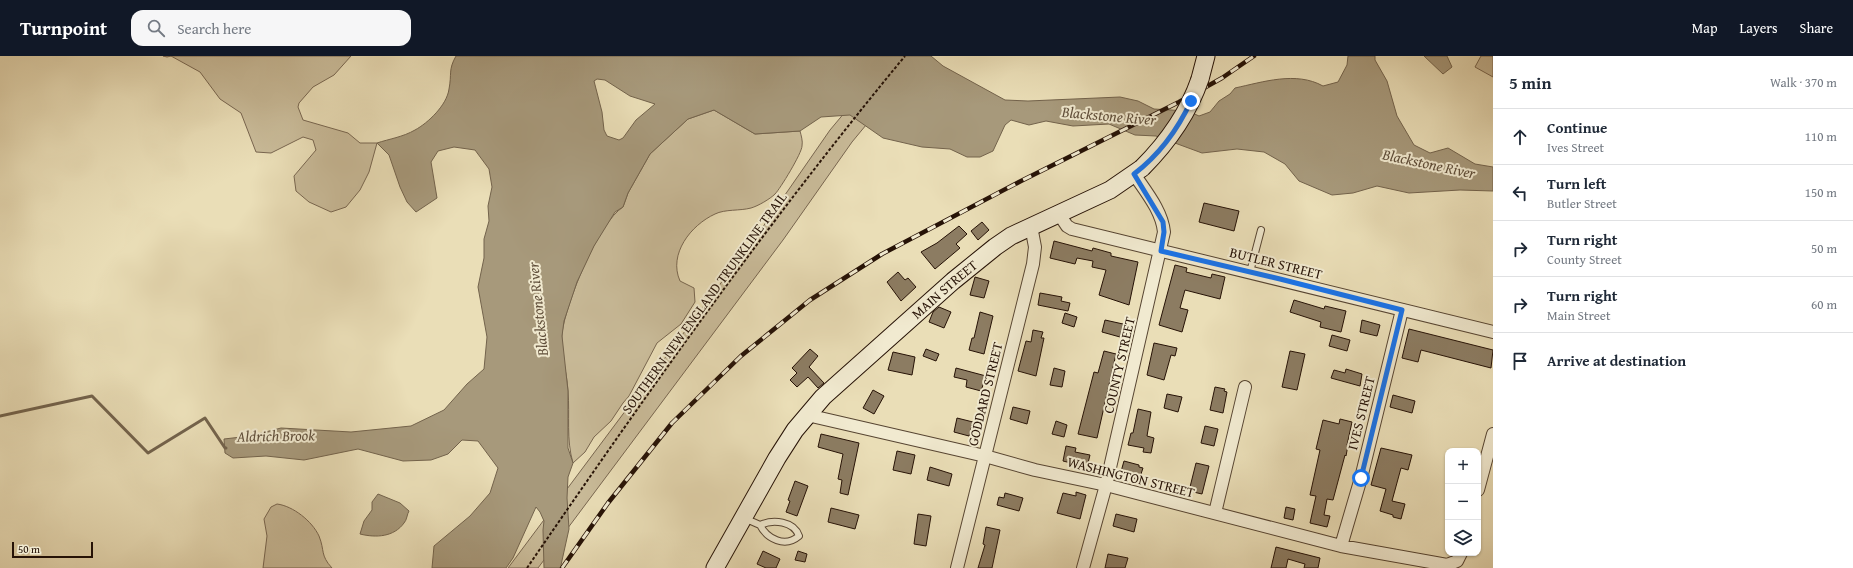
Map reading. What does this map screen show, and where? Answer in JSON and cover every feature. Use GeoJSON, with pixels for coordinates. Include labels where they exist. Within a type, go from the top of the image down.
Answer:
{"type":"FeatureCollection","features":[{"type":"Feature","properties":{"kind":"main road","name":"MAIN STREET"},"geometry":{"type":"LineString","coordinates":[[715,568],[777,458],[807,415],[823,397],[952,281],[995,247],[1011,236],[1031,226],[1110,190],[1138,171],[1161,148],[1176,130],[1200,79],[1206,56]]}},
{"type":"Feature","properties":{"kind":"street","name":"COUNTY STREET"},"geometry":{"type":"LineString","coordinates":[[1083,568],[1106,485],[1161,251],[1164,232],[1163,222],[1138,171]]}},
{"type":"Feature","properties":{"kind":"street","name":"BUTLER STREET"},"geometry":{"type":"LineString","coordinates":[[1058,214],[1067,226],[1072,229],[1493,332]]}},
{"type":"Feature","properties":{"kind":"street","name":"GODDARD STREET"},"geometry":{"type":"LineString","coordinates":[[956,568],[1033,264],[1035,247],[1031,226]]}},
{"type":"Feature","properties":{"kind":"street","name":"IVES STREET"},"geometry":{"type":"LineString","coordinates":[[1342,546],[1361,478],[1402,310]]}},
{"type":"Feature","properties":{"kind":"street"},"geometry":{"type":"LineString","coordinates":[[1215,513],[1245,387]]}},
{"type":"Feature","properties":{"kind":"street","name":"WASHINGTON STREET"},"geometry":{"type":"LineString","coordinates":[[807,415],[985,456],[1036,470],[1106,485],[1342,546],[1447,565],[1457,561],[1460,556]]}},
{"type":"Feature","properties":{"kind":"street"},"geometry":{"type":"LineString","coordinates":[[1480,484],[1493,434]]}},
{"type":"Feature","properties":{"kind":"lane"},"geometry":{"type":"LineString","coordinates":[[1250,272],[1261,230]]}},
{"type":"Feature","properties":{"kind":"lane"},"geometry":{"type":"LineString","coordinates":[[743,517],[760,525],[764,533],[777,541],[784,542],[796,539],[800,536],[789,525],[781,522],[768,521],[760,525]]}},
{"type":"Feature","properties":{"kind":"path","name":"SOUTHERN NEW ENGLAND TRUNKLINE TRAIL"},"geometry":{"type":"LineString","coordinates":[[527,568],[701,321],[850,122],[905,56]]}},
{"type":"Feature","properties":{"kind":"shaded area"},"geometry":{"type":"Polygon","coordinates":[[[171,56],[351,56],[334,75],[313,87],[299,103],[298,107],[303,120],[348,133],[360,143],[377,143],[369,172],[360,190],[346,207],[331,212],[309,202],[296,191],[294,176],[316,150],[313,140],[303,137],[271,153],[256,152],[241,113],[220,99],[200,72],[171,56]]]}},
{"type":"Feature","properties":{"kind":"shaded area"},"geometry":{"type":"Polygon","coordinates":[[[892,56],[923,56],[852,142],[783,240],[538,568],[508,568],[762,228],[830,130],[892,56]]]}},
{"type":"Feature","properties":{"kind":"shaded area"},"geometry":{"type":"Polygon","coordinates":[[[1481,56],[1493,56],[1493,77],[1475,67],[1481,56]]]}},
{"type":"Feature","properties":{"kind":"shaded area"},"geometry":{"type":"Polygon","coordinates":[[[714,110],[755,134],[800,131],[802,138],[801,150],[795,163],[781,185],[775,194],[770,198],[751,208],[719,212],[706,219],[690,233],[679,251],[677,271],[680,281],[694,288],[695,302],[681,324],[657,343],[629,396],[611,421],[594,437],[585,452],[573,463],[569,436],[569,400],[563,355],[562,333],[576,284],[603,229],[613,216],[623,207],[628,193],[650,154],[688,119],[714,110]]]}},
{"type":"Feature","properties":{"kind":"shaded area"},"geometry":{"type":"Polygon","coordinates":[[[277,504],[283,505],[295,511],[312,525],[321,541],[324,556],[332,568],[263,568],[267,536],[264,519],[271,507],[277,504]]]}},
{"type":"Feature","properties":{"kind":"water","name":"Blackstone River"},"geometry":{"type":"Polygon","coordinates":[[[456,56],[931,56],[943,66],[1005,100],[1028,101],[1120,97],[1138,101],[1154,109],[1188,111],[1199,116],[1210,112],[1219,101],[1230,94],[1235,88],[1291,78],[1302,79],[1323,86],[1338,82],[1347,65],[1348,56],[1375,56],[1375,60],[1387,81],[1397,116],[1414,145],[1430,153],[1448,148],[1475,164],[1493,167],[1493,191],[1460,190],[1409,193],[1377,186],[1353,193],[1332,195],[1299,181],[1285,164],[1264,152],[1237,149],[1202,153],[1156,136],[1135,135],[1109,124],[1073,126],[1046,121],[1029,125],[1011,120],[1005,125],[993,151],[980,157],[967,157],[950,149],[922,147],[883,138],[850,115],[821,117],[800,131],[755,134],[714,110],[688,119],[650,154],[628,193],[623,207],[615,212],[594,246],[577,282],[564,321],[562,336],[568,391],[568,448],[573,463],[568,477],[567,498],[569,529],[561,565],[562,568],[544,568],[544,521],[536,507],[513,558],[506,568],[432,568],[434,546],[470,516],[490,493],[498,468],[478,441],[462,440],[448,454],[431,460],[403,461],[358,449],[304,460],[266,456],[233,458],[225,453],[224,439],[250,436],[281,428],[351,432],[411,426],[444,410],[467,384],[484,369],[487,337],[478,287],[484,258],[484,239],[489,221],[488,206],[492,187],[489,169],[475,150],[454,147],[438,151],[431,162],[437,198],[416,212],[407,202],[389,155],[377,143],[401,136],[420,127],[436,113],[445,101],[456,56]],[[597,79],[594,81],[602,112],[604,130],[607,136],[619,140],[623,138],[636,120],[655,104],[630,96],[605,80],[597,79]]]}},
{"type":"Feature","properties":{"kind":"water"},"geometry":{"type":"Polygon","coordinates":[[[1424,56],[1447,56],[1452,67],[1443,74],[1424,56]]]}},
{"type":"Feature","properties":{"kind":"water"},"geometry":{"type":"Polygon","coordinates":[[[378,494],[400,503],[409,511],[406,520],[400,528],[390,534],[372,536],[360,534],[364,521],[372,510],[372,502],[378,494]]]}},
{"type":"Feature","properties":{"kind":"building"},"geometry":{"type":"Polygon","coordinates":[[[1204,203],[1239,211],[1234,231],[1199,222],[1204,203]]]}},
{"type":"Feature","properties":{"kind":"building"},"geometry":{"type":"Polygon","coordinates":[[[982,222],[989,230],[978,240],[971,231],[982,222]]]}},
{"type":"Feature","properties":{"kind":"building"},"geometry":{"type":"Polygon","coordinates":[[[959,226],[967,234],[956,244],[960,248],[935,269],[921,252],[937,243],[959,226]]]}},
{"type":"Feature","properties":{"kind":"building"},"geometry":{"type":"Polygon","coordinates":[[[1054,241],[1092,251],[1093,248],[1111,253],[1111,256],[1138,262],[1129,305],[1099,295],[1106,270],[1092,267],[1093,261],[1077,258],[1075,264],[1050,258],[1054,241]]]}},
{"type":"Feature","properties":{"kind":"building"},"geometry":{"type":"Polygon","coordinates":[[[1175,265],[1187,268],[1186,272],[1211,278],[1212,274],[1225,277],[1220,299],[1185,290],[1180,308],[1188,310],[1182,332],[1159,325],[1175,265]]]}},
{"type":"Feature","properties":{"kind":"building"},"geometry":{"type":"Polygon","coordinates":[[[898,272],[905,280],[908,278],[916,287],[901,301],[887,282],[898,272]]]}},
{"type":"Feature","properties":{"kind":"building"},"geometry":{"type":"Polygon","coordinates":[[[975,277],[989,281],[984,298],[970,295],[975,277]]]}},
{"type":"Feature","properties":{"kind":"building"},"geometry":{"type":"Polygon","coordinates":[[[1040,293],[1062,297],[1061,301],[1070,303],[1068,311],[1038,305],[1040,293]]]}},
{"type":"Feature","properties":{"kind":"building"},"geometry":{"type":"Polygon","coordinates":[[[1294,300],[1324,309],[1325,306],[1346,311],[1341,332],[1320,327],[1321,322],[1290,312],[1294,300]]]}},
{"type":"Feature","properties":{"kind":"building"},"geometry":{"type":"Polygon","coordinates":[[[939,307],[951,312],[944,328],[929,322],[933,312],[939,307]]]}},
{"type":"Feature","properties":{"kind":"building"},"geometry":{"type":"Polygon","coordinates":[[[980,312],[993,316],[984,354],[969,350],[972,338],[974,338],[980,312]]]}},
{"type":"Feature","properties":{"kind":"building"},"geometry":{"type":"Polygon","coordinates":[[[1065,313],[1077,317],[1074,327],[1062,323],[1065,313]]]}},
{"type":"Feature","properties":{"kind":"building"},"geometry":{"type":"Polygon","coordinates":[[[1105,320],[1123,324],[1120,337],[1102,332],[1105,320]]]}},
{"type":"Feature","properties":{"kind":"building"},"geometry":{"type":"Polygon","coordinates":[[[1362,320],[1380,325],[1377,336],[1360,332],[1362,320]]]}},
{"type":"Feature","properties":{"kind":"building"},"geometry":{"type":"Polygon","coordinates":[[[1409,329],[1493,350],[1491,368],[1421,350],[1418,362],[1402,358],[1409,329]]]}},
{"type":"Feature","properties":{"kind":"building"},"geometry":{"type":"Polygon","coordinates":[[[1033,330],[1043,332],[1041,338],[1044,338],[1036,376],[1018,371],[1026,341],[1031,342],[1033,330]]]}},
{"type":"Feature","properties":{"kind":"building"},"geometry":{"type":"Polygon","coordinates":[[[1332,335],[1350,340],[1347,351],[1329,346],[1332,335]]]}},
{"type":"Feature","properties":{"kind":"building"},"geometry":{"type":"Polygon","coordinates":[[[1154,343],[1177,348],[1175,356],[1171,355],[1164,380],[1147,375],[1154,343]]]}},
{"type":"Feature","properties":{"kind":"building"},"geometry":{"type":"Polygon","coordinates":[[[810,349],[818,356],[809,367],[824,383],[818,388],[808,377],[797,387],[790,380],[797,373],[792,368],[810,349]]]}},
{"type":"Feature","properties":{"kind":"building"},"geometry":{"type":"Polygon","coordinates":[[[926,349],[939,354],[936,361],[923,356],[926,349]]]}},
{"type":"Feature","properties":{"kind":"building"},"geometry":{"type":"Polygon","coordinates":[[[1104,351],[1116,354],[1097,438],[1078,434],[1094,372],[1098,373],[1104,351]]]}},
{"type":"Feature","properties":{"kind":"building"},"geometry":{"type":"Polygon","coordinates":[[[1290,351],[1305,354],[1297,390],[1282,387],[1290,351]]]}},
{"type":"Feature","properties":{"kind":"building"},"geometry":{"type":"Polygon","coordinates":[[[893,352],[915,357],[912,375],[888,370],[893,352]]]}},
{"type":"Feature","properties":{"kind":"building"},"geometry":{"type":"Polygon","coordinates":[[[956,368],[986,376],[981,391],[966,387],[967,380],[954,377],[956,368]]]}},
{"type":"Feature","properties":{"kind":"building"},"geometry":{"type":"Polygon","coordinates":[[[1054,368],[1065,371],[1062,387],[1050,385],[1054,368]]]}},
{"type":"Feature","properties":{"kind":"building"},"geometry":{"type":"Polygon","coordinates":[[[1346,369],[1362,374],[1360,386],[1331,378],[1334,370],[1345,373],[1346,369]]]}},
{"type":"Feature","properties":{"kind":"building"},"geometry":{"type":"Polygon","coordinates":[[[1215,387],[1225,389],[1224,391],[1227,392],[1223,413],[1210,410],[1215,387]]]}},
{"type":"Feature","properties":{"kind":"building"},"geometry":{"type":"Polygon","coordinates":[[[873,390],[884,396],[874,414],[863,408],[873,390]]]}},
{"type":"Feature","properties":{"kind":"building"},"geometry":{"type":"Polygon","coordinates":[[[1167,394],[1182,397],[1178,412],[1164,408],[1167,394]]]}},
{"type":"Feature","properties":{"kind":"building"},"geometry":{"type":"Polygon","coordinates":[[[1393,395],[1415,401],[1412,413],[1390,407],[1393,395]]]}},
{"type":"Feature","properties":{"kind":"building"},"geometry":{"type":"Polygon","coordinates":[[[1013,407],[1030,411],[1027,424],[1010,419],[1013,407]]]}},
{"type":"Feature","properties":{"kind":"building"},"geometry":{"type":"Polygon","coordinates":[[[1138,409],[1151,412],[1147,436],[1154,438],[1151,453],[1143,452],[1144,448],[1128,445],[1131,433],[1133,433],[1138,409]]]}},
{"type":"Feature","properties":{"kind":"building"},"geometry":{"type":"Polygon","coordinates":[[[957,418],[973,422],[969,436],[954,432],[957,418]]]}},
{"type":"Feature","properties":{"kind":"building"},"geometry":{"type":"Polygon","coordinates":[[[1340,419],[1352,422],[1346,456],[1345,455],[1333,500],[1327,499],[1324,515],[1330,516],[1327,527],[1310,523],[1316,496],[1310,495],[1320,450],[1316,449],[1323,420],[1339,424],[1340,419]]]}},
{"type":"Feature","properties":{"kind":"building"},"geometry":{"type":"Polygon","coordinates":[[[1056,421],[1067,425],[1064,437],[1052,434],[1056,421]]]}},
{"type":"Feature","properties":{"kind":"building"},"geometry":{"type":"Polygon","coordinates":[[[1205,426],[1218,429],[1214,446],[1201,443],[1205,426]]]}},
{"type":"Feature","properties":{"kind":"building"},"geometry":{"type":"Polygon","coordinates":[[[821,434],[859,443],[848,495],[840,493],[842,480],[838,479],[843,454],[818,447],[821,434]]]}},
{"type":"Feature","properties":{"kind":"building"},"geometry":{"type":"Polygon","coordinates":[[[1066,446],[1076,448],[1075,452],[1090,455],[1087,467],[1063,461],[1066,446]]]}},
{"type":"Feature","properties":{"kind":"building"},"geometry":{"type":"Polygon","coordinates":[[[1381,448],[1412,455],[1408,470],[1401,468],[1392,501],[1405,504],[1401,519],[1380,511],[1386,489],[1371,485],[1381,448]]]}},
{"type":"Feature","properties":{"kind":"building"},"geometry":{"type":"Polygon","coordinates":[[[897,451],[915,455],[911,474],[893,470],[897,451]]]}},
{"type":"Feature","properties":{"kind":"building"},"geometry":{"type":"Polygon","coordinates":[[[1124,461],[1139,465],[1139,467],[1143,468],[1139,480],[1120,475],[1124,461]]]}},
{"type":"Feature","properties":{"kind":"building"},"geometry":{"type":"Polygon","coordinates":[[[1196,463],[1209,466],[1202,494],[1189,491],[1196,463]]]}},
{"type":"Feature","properties":{"kind":"building"},"geometry":{"type":"Polygon","coordinates":[[[930,467],[952,474],[949,486],[927,480],[930,467]]]}},
{"type":"Feature","properties":{"kind":"building"},"geometry":{"type":"Polygon","coordinates":[[[795,481],[808,486],[797,516],[786,512],[790,501],[788,500],[795,481]]]}},
{"type":"Feature","properties":{"kind":"building"},"geometry":{"type":"Polygon","coordinates":[[[1076,492],[1086,495],[1080,519],[1057,513],[1063,493],[1076,496],[1076,492]]]}},
{"type":"Feature","properties":{"kind":"building"},"geometry":{"type":"Polygon","coordinates":[[[1005,493],[1023,498],[1019,511],[997,505],[999,497],[1004,498],[1005,493]]]}},
{"type":"Feature","properties":{"kind":"building"},"geometry":{"type":"Polygon","coordinates":[[[1286,507],[1295,509],[1293,520],[1284,518],[1286,507]]]}},
{"type":"Feature","properties":{"kind":"building"},"geometry":{"type":"Polygon","coordinates":[[[831,508],[859,515],[855,529],[828,522],[831,508]]]}},
{"type":"Feature","properties":{"kind":"building"},"geometry":{"type":"Polygon","coordinates":[[[918,514],[931,516],[926,546],[914,544],[918,514]]]}},
{"type":"Feature","properties":{"kind":"building"},"geometry":{"type":"Polygon","coordinates":[[[1116,514],[1137,519],[1134,532],[1113,526],[1116,514]]]}},
{"type":"Feature","properties":{"kind":"building"},"geometry":{"type":"Polygon","coordinates":[[[986,527],[1000,530],[992,568],[978,568],[985,545],[983,544],[986,527]]]}},
{"type":"Feature","properties":{"kind":"building"},"geometry":{"type":"Polygon","coordinates":[[[1276,547],[1320,558],[1318,568],[1304,568],[1305,564],[1288,559],[1286,568],[1271,568],[1276,547]]]}},
{"type":"Feature","properties":{"kind":"building"},"geometry":{"type":"Polygon","coordinates":[[[763,551],[780,559],[776,568],[766,568],[757,564],[763,551]]]}},
{"type":"Feature","properties":{"kind":"building"},"geometry":{"type":"Polygon","coordinates":[[[798,551],[807,554],[805,562],[795,560],[798,551]]]}},
{"type":"Feature","properties":{"kind":"building"},"geometry":{"type":"Polygon","coordinates":[[[1108,554],[1128,558],[1125,568],[1105,568],[1108,554]]]}},
{"type":"Feature","properties":{"kind":"waterway","name":"Aldrich Brook"},"geometry":{"type":"LineString","coordinates":[[0,416],[92,396],[148,453],[205,418],[226,448]]}},
{"type":"Feature","properties":{"kind":"railway"},"geometry":{"type":"LineString","coordinates":[[562,568],[608,503],[672,423],[741,356],[810,300],[882,254],[1021,181],[1179,102],[1222,78],[1254,56]]}},
{"type":"Feature","properties":{"kind":"route"},"geometry":{"type":"LineString","coordinates":[[1191,101],[1181,122],[1170,137],[1152,158],[1134,174],[1160,214],[1163,222],[1164,232],[1161,251],[1402,310],[1382,386],[1361,478]]}}]}
